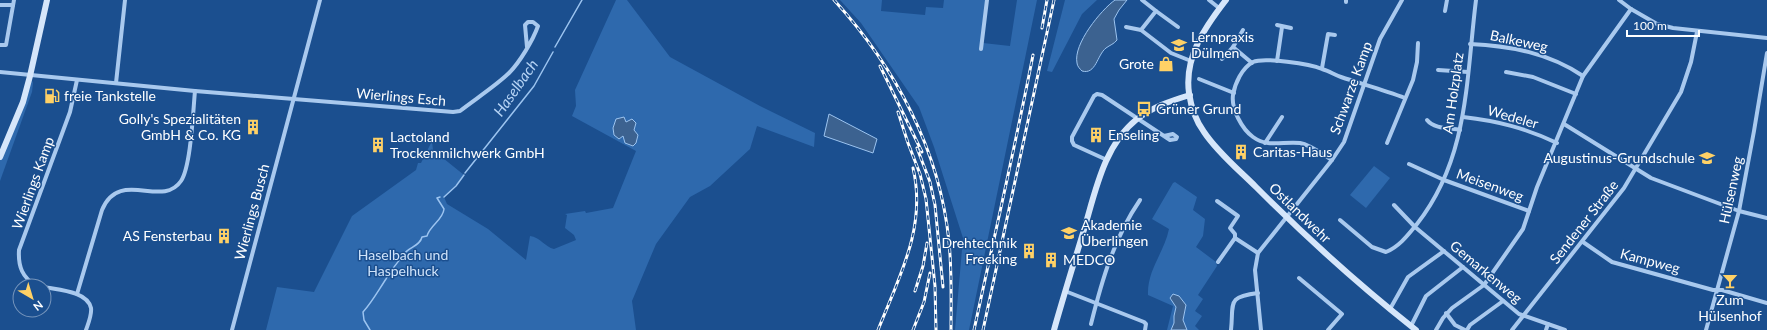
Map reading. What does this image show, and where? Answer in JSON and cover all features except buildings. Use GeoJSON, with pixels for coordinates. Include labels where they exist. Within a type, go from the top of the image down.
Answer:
{"type":"FeatureCollection","features":[{"type":"Feature","properties":{"kind":"street"},"geometry":{"type":"LineString","coordinates":[[0,45],[6,45],[14,0]]}},
{"type":"Feature","properties":{"kind":"street"},"geometry":{"type":"LineString","coordinates":[[0,157],[23,102],[47,0]]}},
{"type":"Feature","properties":{"kind":"street"},"geometry":{"type":"LineString","coordinates":[[116,83],[125,0]]}},
{"type":"Feature","properties":{"kind":"street"},"geometry":{"type":"LineString","coordinates":[[294,99],[320,0]]}},
{"type":"Feature","properties":{"kind":"street"},"geometry":{"type":"LineString","coordinates":[[982,49],[987,0]]}},
{"type":"Feature","properties":{"kind":"street"},"geometry":{"type":"LineString","coordinates":[[1142,0],[1178,27]]}},
{"type":"Feature","properties":{"kind":"street"},"geometry":{"type":"LineString","coordinates":[[1209,0],[1219,8]]}},
{"type":"Feature","properties":{"kind":"street","name":"Ostlandwehr"},"geometry":{"type":"LineString","coordinates":[[1226,0],[1219,8],[1197,44],[1191,61],[1190,95],[1197,120],[1205,134],[1286,218],[1329,258],[1414,328]]}},
{"type":"Feature","properties":{"kind":"street","name":"Schwarze Kamp"},"geometry":{"type":"LineString","coordinates":[[1258,253],[1332,160],[1344,142],[1380,39],[1402,0]]}},
{"type":"Feature","properties":{"kind":"street"},"geometry":{"type":"LineString","coordinates":[[1445,11],[1447,0]]}},
{"type":"Feature","properties":{"kind":"street","name":"Am Holzplatz"},"geometry":{"type":"LineString","coordinates":[[1340,220],[1372,247],[1386,252],[1398,246],[1415,227],[1436,197],[1454,153],[1463,117],[1476,0]]}},
{"type":"Feature","properties":{"kind":"street"},"geometry":{"type":"LineString","coordinates":[[1619,0],[1631,9],[1657,24],[1697,32],[1767,38]]}},
{"type":"Feature","properties":{"kind":"street"},"geometry":{"type":"LineString","coordinates":[[0,5],[13,5]]}},
{"type":"Feature","properties":{"kind":"street"},"geometry":{"type":"LineString","coordinates":[[1436,330],[1446,313],[1484,285],[1523,229],[1537,187],[1584,76],[1631,9]]}},
{"type":"Feature","properties":{"kind":"street"},"geometry":{"type":"LineString","coordinates":[[1141,30],[1156,11]]}},
{"type":"Feature","properties":{"kind":"street","name":"Wierlings Esch"},"geometry":{"type":"LineString","coordinates":[[0,72],[195,91],[453,112],[460,111],[509,73],[527,47],[538,26],[533,22],[528,22],[525,25],[527,47]]}},
{"type":"Feature","properties":{"kind":"street"},"geometry":{"type":"LineString","coordinates":[[1276,25],[1291,28]]}},
{"type":"Feature","properties":{"kind":"street"},"geometry":{"type":"LineString","coordinates":[[1126,27],[1141,30],[1171,54],[1191,61]]}},
{"type":"Feature","properties":{"kind":"street"},"geometry":{"type":"LineString","coordinates":[[1277,61],[1282,27]]}},
{"type":"Feature","properties":{"kind":"street"},"geometry":{"type":"LineString","coordinates":[[1222,59],[1233,46],[1243,30]]}},
{"type":"Feature","properties":{"kind":"street","name":"Sendener Straße"},"geometry":{"type":"LineString","coordinates":[[1512,330],[1617,200],[1636,170],[1682,88],[1691,62],[1697,32]]}},
{"type":"Feature","properties":{"kind":"street"},"geometry":{"type":"LineString","coordinates":[[1322,68],[1328,34],[1335,35]]}},
{"type":"Feature","properties":{"kind":"street"},"geometry":{"type":"LineString","coordinates":[[1388,143],[1417,67],[1418,43]]}},
{"type":"Feature","properties":{"kind":"street","name":"Balkeweg"},"geometry":{"type":"LineString","coordinates":[[1470,44],[1500,45],[1529,51],[1553,59],[1584,76]]}},
{"type":"Feature","properties":{"kind":"street"},"geometry":{"type":"LineString","coordinates":[[1233,46],[1252,63]]}},
{"type":"Feature","properties":{"kind":"street","name":"Hülsenweg"},"geometry":{"type":"LineString","coordinates":[[1706,330],[1738,211],[1754,134],[1767,53]]}},
{"type":"Feature","properties":{"kind":"street"},"geometry":{"type":"LineString","coordinates":[[1332,160],[1309,146],[1300,143],[1265,143],[1252,136],[1243,125],[1233,106],[1234,93],[1241,74],[1252,63],[1260,60],[1277,61],[1322,68],[1341,77],[1405,98]]}},
{"type":"Feature","properties":{"kind":"street"},"geometry":{"type":"LineString","coordinates":[[1438,70],[1468,72]]}},
{"type":"Feature","properties":{"kind":"street"},"geometry":{"type":"LineString","coordinates":[[1506,72],[1533,77],[1576,94]]}},
{"type":"Feature","properties":{"kind":"street"},"geometry":{"type":"LineString","coordinates":[[1199,79],[1218,88],[1234,93]]}},
{"type":"Feature","properties":{"kind":"street","name":"Wierlings Kamp"},"geometry":{"type":"LineString","coordinates":[[26,278],[22,273],[18,262],[19,250],[70,112],[77,80]]}},
{"type":"Feature","properties":{"kind":"street"},"geometry":{"type":"LineString","coordinates":[[77,294],[106,201],[116,193],[123,190],[130,189],[160,192],[170,190],[180,182],[187,170],[195,91]]}},
{"type":"Feature","properties":{"kind":"street"},"geometry":{"type":"LineString","coordinates":[[1107,160],[1074,145],[1072,141],[1072,137],[1094,96],[1097,94],[1102,95],[1137,120],[1164,136]]}},
{"type":"Feature","properties":{"kind":"street"},"geometry":{"type":"LineString","coordinates":[[1054,330],[1107,160],[1120,138],[1137,120],[1156,107],[1190,95]]}},
{"type":"Feature","properties":{"kind":"street","name":"Wierlings Busch"},"geometry":{"type":"LineString","coordinates":[[232,330],[294,99]]}},
{"type":"Feature","properties":{"kind":"street"},"geometry":{"type":"LineString","coordinates":[[1265,143],[1282,117]]}},
{"type":"Feature","properties":{"kind":"street","name":"Wedeler"},"geometry":{"type":"LineString","coordinates":[[1463,117],[1510,125],[1556,142]]}},
{"type":"Feature","properties":{"kind":"street"},"geometry":{"type":"LineString","coordinates":[[1428,120],[1430,123],[1442,127],[1460,130]]}},
{"type":"Feature","properties":{"kind":"street"},"geometry":{"type":"LineString","coordinates":[[1564,124],[1636,170],[1660,181],[1738,211],[1767,218]]}},
{"type":"Feature","properties":{"kind":"street","name":"Meisenweg"},"geometry":{"type":"LineString","coordinates":[[1409,164],[1444,180],[1529,211]]}},
{"type":"Feature","properties":{"kind":"street"},"geometry":{"type":"LineString","coordinates":[[1091,324],[1104,274],[1119,235],[1140,200]]}},
{"type":"Feature","properties":{"kind":"street"},"geometry":{"type":"LineString","coordinates":[[1217,201],[1238,216],[1230,228],[1235,234],[1235,238],[1258,253],[1255,270],[1262,330]]}},
{"type":"Feature","properties":{"kind":"street","name":"Gemarkenweg"},"geometry":{"type":"LineString","coordinates":[[1394,205],[1415,227],[1519,314],[1565,330]]}},
{"type":"Feature","properties":{"kind":"street"},"geometry":{"type":"LineString","coordinates":[[1218,262],[1235,238]]}},
{"type":"Feature","properties":{"kind":"street","name":"Kampweg"},"geometry":{"type":"LineString","coordinates":[[1583,242],[1612,262],[1767,303]]}},
{"type":"Feature","properties":{"kind":"street"},"geometry":{"type":"LineString","coordinates":[[1390,309],[1408,277],[1444,251]]}},
{"type":"Feature","properties":{"kind":"street"},"geometry":{"type":"LineString","coordinates":[[1414,328],[1426,296],[1463,267]]}},
{"type":"Feature","properties":{"kind":"street"},"geometry":{"type":"LineString","coordinates":[[1299,278],[1342,314],[1328,330]]}},
{"type":"Feature","properties":{"kind":"street"},"geometry":{"type":"LineString","coordinates":[[52,289],[77,294],[88,302],[91,309],[86,330]]}},
{"type":"Feature","properties":{"kind":"street"},"geometry":{"type":"LineString","coordinates":[[1065,291],[1144,322],[1146,324],[1145,330]]}},
{"type":"Feature","properties":{"kind":"street"},"geometry":{"type":"LineString","coordinates":[[1231,330],[1232,306],[1235,300],[1238,296],[1258,293]]}},
{"type":"Feature","properties":{"kind":"street"},"geometry":{"type":"LineString","coordinates":[[1446,313],[1455,325],[1466,330],[1470,325],[1503,301]]}},
{"type":"Feature","properties":{"kind":"street"},"geometry":{"type":"LineString","coordinates":[[1546,330],[1548,324]]}},
{"type":"Feature","properties":{"kind":"green space","name":"Haselbach und Haspelhuck"},"geometry":{"type":"Polygon","coordinates":[[[616,0],[627,0],[670,57],[760,106],[815,133],[814,147],[757,126],[750,149],[710,186],[690,197],[656,244],[632,301],[636,330],[266,330],[277,287],[314,292],[352,216],[416,170],[418,163],[421,163],[432,141],[433,150],[464,175],[462,179],[444,197],[447,204],[488,229],[526,260],[530,236],[537,238],[554,249],[576,240],[574,235],[565,228],[567,215],[565,214],[585,211],[586,213],[613,208],[636,151],[572,116],[576,106],[575,90],[616,0]]]}},
{"type":"Feature","properties":{"kind":"green space"},"geometry":{"type":"Polygon","coordinates":[[[840,0],[882,0],[881,11],[925,15],[926,7],[943,8],[944,0],[987,0],[983,43],[1010,46],[1017,0],[1037,0],[969,330],[955,330],[963,238],[934,147],[919,107],[861,23],[840,0]]]}},
{"type":"Feature","properties":{"kind":"green space"},"geometry":{"type":"Polygon","coordinates":[[[1065,0],[1097,0],[1082,14],[1052,72],[1047,71],[1065,0]]]}},
{"type":"Feature","properties":{"kind":"green space"},"geometry":{"type":"Polygon","coordinates":[[[30,76],[33,83],[32,92],[0,181],[0,157],[30,76]]]}},
{"type":"Feature","properties":{"kind":"green space"},"geometry":{"type":"Polygon","coordinates":[[[1374,166],[1390,178],[1366,208],[1350,195],[1374,166]]]}},
{"type":"Feature","properties":{"kind":"green space"},"geometry":{"type":"Polygon","coordinates":[[[1175,182],[1197,197],[1193,210],[1205,219],[1203,236],[1196,247],[1216,262],[1217,266],[1198,295],[1203,299],[1195,311],[1202,316],[1195,326],[1199,330],[1167,330],[1173,306],[1148,295],[1150,278],[1167,238],[1169,229],[1152,219],[1175,182]]]}},
{"type":"Feature","properties":{"kind":"shaded area"},"geometry":{"type":"Polygon","coordinates":[[[1115,0],[1127,0],[1114,19],[1117,40],[1103,51],[1096,64],[1090,70],[1082,71],[1077,63],[1079,47],[1089,28],[1103,11],[1115,0]]]}},
{"type":"Feature","properties":{"kind":"shaded area"},"geometry":{"type":"Polygon","coordinates":[[[829,114],[877,139],[873,153],[824,136],[829,114]]]}},
{"type":"Feature","properties":{"kind":"shaded area"},"geometry":{"type":"Polygon","coordinates":[[[624,117],[626,122],[632,119],[636,123],[634,130],[638,135],[636,143],[633,146],[625,143],[623,136],[619,139],[614,135],[613,128],[616,119],[624,117]]]}},
{"type":"Feature","properties":{"kind":"shaded area"},"geometry":{"type":"Polygon","coordinates":[[[1173,294],[1179,296],[1186,305],[1183,320],[1187,330],[1171,330],[1174,323],[1176,307],[1170,298],[1173,294]]]}},
{"type":"Feature","properties":{"kind":"waterway","name":"Haselbach"},"geometry":{"type":"LineString","coordinates":[[555,47],[582,0]]}},
{"type":"Feature","properties":{"kind":"waterway","name":"Haselbach"},"geometry":{"type":"LineString","coordinates":[[465,173],[534,86],[553,52]]}},
{"type":"Feature","properties":{"kind":"waterway","name":"Haselbach"},"geometry":{"type":"LineString","coordinates":[[444,197],[456,186],[464,175]]}},
{"type":"Feature","properties":{"kind":"waterway","name":"Haselbach"},"geometry":{"type":"LineString","coordinates":[[370,330],[364,320],[363,312],[404,254],[417,244],[422,237],[427,236],[441,216],[444,209],[437,198],[440,197]]}},
{"type":"Feature","properties":{"kind":"railway"},"geometry":{"type":"LineString","coordinates":[[834,0],[856,26],[895,82],[925,143],[936,175],[944,208],[949,242],[951,275],[951,330]]}},
{"type":"Feature","properties":{"kind":"railway"},"geometry":{"type":"LineString","coordinates":[[1042,28],[1047,0]]}},
{"type":"Feature","properties":{"kind":"railway"},"geometry":{"type":"LineString","coordinates":[[983,330],[1054,0]]}},
{"type":"Feature","properties":{"kind":"railway"},"geometry":{"type":"LineString","coordinates":[[974,330],[1033,55]]}},
{"type":"Feature","properties":{"kind":"railway"},"geometry":{"type":"LineString","coordinates":[[880,66],[922,152]]}},
{"type":"Feature","properties":{"kind":"railway"},"geometry":{"type":"LineString","coordinates":[[898,112],[920,174],[926,199],[935,286],[936,330]]}},
{"type":"Feature","properties":{"kind":"railway"},"geometry":{"type":"LineString","coordinates":[[917,148],[930,182],[935,205],[943,287]]}},
{"type":"Feature","properties":{"kind":"railway"},"geometry":{"type":"LineString","coordinates":[[878,330],[902,271],[914,231],[916,190],[913,168]]}},
{"type":"Feature","properties":{"kind":"railway"},"geometry":{"type":"LineString","coordinates":[[915,291],[923,266],[927,243]]}},
{"type":"Feature","properties":{"kind":"railway"},"geometry":{"type":"LineString","coordinates":[[913,330],[924,302],[930,273]]}},
{"type":"Feature","properties":{"kind":"place","name":"Lernpraxis Dülmen"},"geometry":{"type":"Point","coordinates":[1179,45]}},
{"type":"Feature","properties":{"kind":"place","name":"Grote"},"geometry":{"type":"Point","coordinates":[1166,64]}},
{"type":"Feature","properties":{"kind":"place","name":"freie Tankstelle"},"geometry":{"type":"Point","coordinates":[52,96]}},
{"type":"Feature","properties":{"kind":"place","name":"Grüner Grund"},"geometry":{"type":"Point","coordinates":[1144,109]}},
{"type":"Feature","properties":{"kind":"place","name":"Golly's Spezialitäten GmbH & Co. KG"},"geometry":{"type":"Point","coordinates":[253,127]}},
{"type":"Feature","properties":{"kind":"place","name":"Enseling"},"geometry":{"type":"Point","coordinates":[1096,135]}},
{"type":"Feature","properties":{"kind":"place","name":"Lactoland Trockenmilchwerk GmbH"},"geometry":{"type":"Point","coordinates":[378,145]}},
{"type":"Feature","properties":{"kind":"place","name":"Caritas-Haus"},"geometry":{"type":"Point","coordinates":[1241,152]}},
{"type":"Feature","properties":{"kind":"place","name":"Augustinus-Grundschule"},"geometry":{"type":"Point","coordinates":[1707,158]}},
{"type":"Feature","properties":{"kind":"place","name":"Akademie Überlingen"},"geometry":{"type":"Point","coordinates":[1069,233]}},
{"type":"Feature","properties":{"kind":"place","name":"AS Fensterbau"},"geometry":{"type":"Point","coordinates":[224,236]}},
{"type":"Feature","properties":{"kind":"place","name":"Drehtechnik Frecking"},"geometry":{"type":"Point","coordinates":[1029,251]}},
{"type":"Feature","properties":{"kind":"place","name":"MEDCO"},"geometry":{"type":"Point","coordinates":[1051,260]}},
{"type":"Feature","properties":{"kind":"place","name":"Zum Hülsenhof"},"geometry":{"type":"Point","coordinates":[1730,281]}}]}
